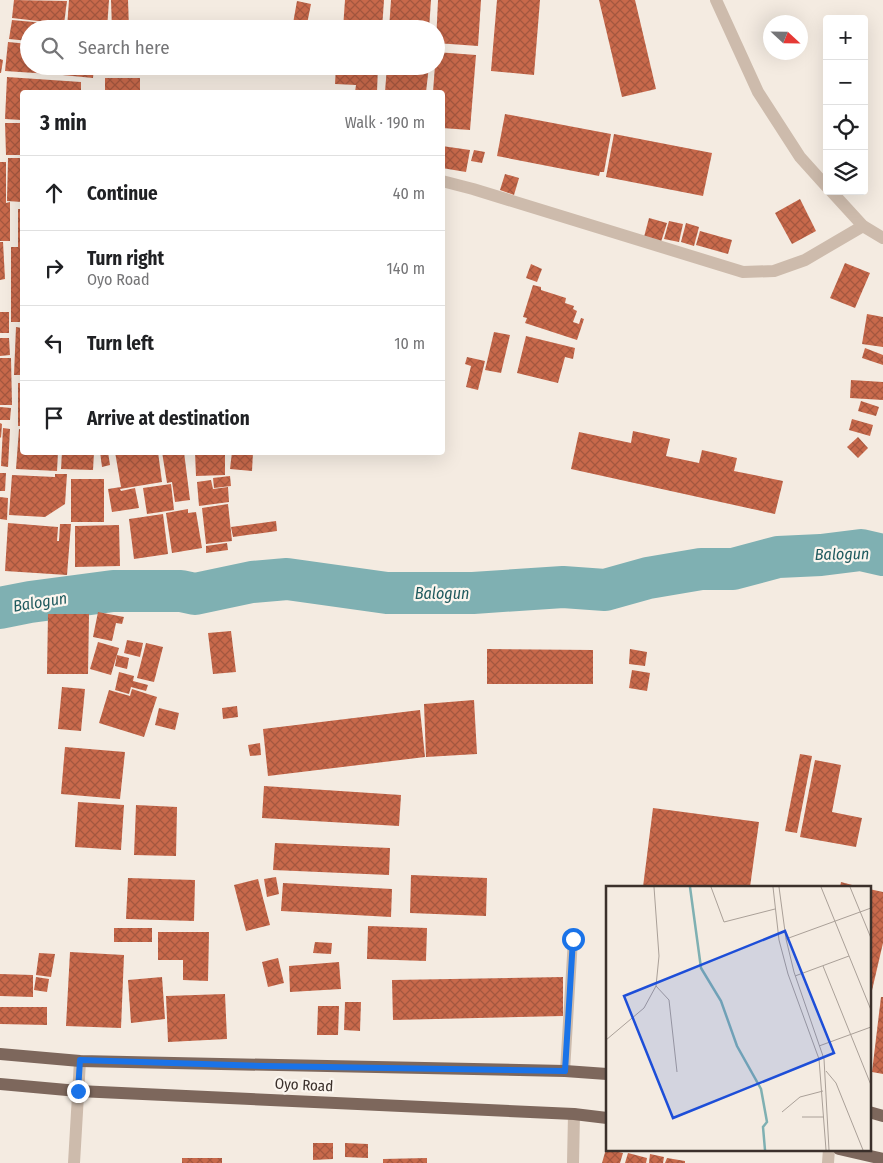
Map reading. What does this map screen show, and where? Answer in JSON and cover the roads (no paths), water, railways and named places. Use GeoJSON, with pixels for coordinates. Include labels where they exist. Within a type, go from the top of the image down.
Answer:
{"type":"FeatureCollection","features":[{"type":"Feature","properties":{"kind":"main road","name":"Oyo Road"},"geometry":{"type":"LineString","coordinates":[[0,1054],[80,1060],[264,1066],[565,1071],[606,1074]]}},
{"type":"Feature","properties":{"kind":"main road","name":"Oyo Road"},"geometry":{"type":"LineString","coordinates":[[0,1084],[78,1091],[574,1114],[606,1118]]}},
{"type":"Feature","properties":{"kind":"main road"},"geometry":{"type":"LineString","coordinates":[[870,1112],[883,1116]]}},
{"type":"Feature","properties":{"kind":"main road"},"geometry":{"type":"LineString","coordinates":[[843,1150],[883,1159]]}},
{"type":"Feature","properties":{"kind":"street"},"geometry":{"type":"LineString","coordinates":[[716,0],[758,92],[800,157],[823,183]]}},
{"type":"Feature","properties":{"kind":"street"},"geometry":{"type":"LineString","coordinates":[[445,182],[473,188],[743,272],[774,271],[805,260],[863,226]]}},
{"type":"Feature","properties":{"kind":"street"},"geometry":{"type":"LineString","coordinates":[[835,195],[863,226],[883,238]]}},
{"type":"Feature","properties":{"kind":"street"},"geometry":{"type":"LineString","coordinates":[[74,1163],[80,1060]]}},
{"type":"Feature","properties":{"kind":"street"},"geometry":{"type":"LineString","coordinates":[[573,1163],[574,1114]]}},
{"type":"Feature","properties":{"kind":"street"},"geometry":{"type":"LineString","coordinates":[[828,1163],[829,1150]]}},
{"type":"Feature","properties":{"kind":"lane"},"geometry":{"type":"LineString","coordinates":[[565,1071],[573,939]]}},
{"type":"Feature","properties":{"kind":"waterway","name":"Balogun"},"geometry":{"type":"LineString","coordinates":[[0,608],[113,591],[181,591],[195,594],[252,582],[287,579],[387,593],[473,593],[563,587],[605,590],[648,578],[701,569],[733,569],[778,557],[821,555],[861,550],[883,555]]}}]}
